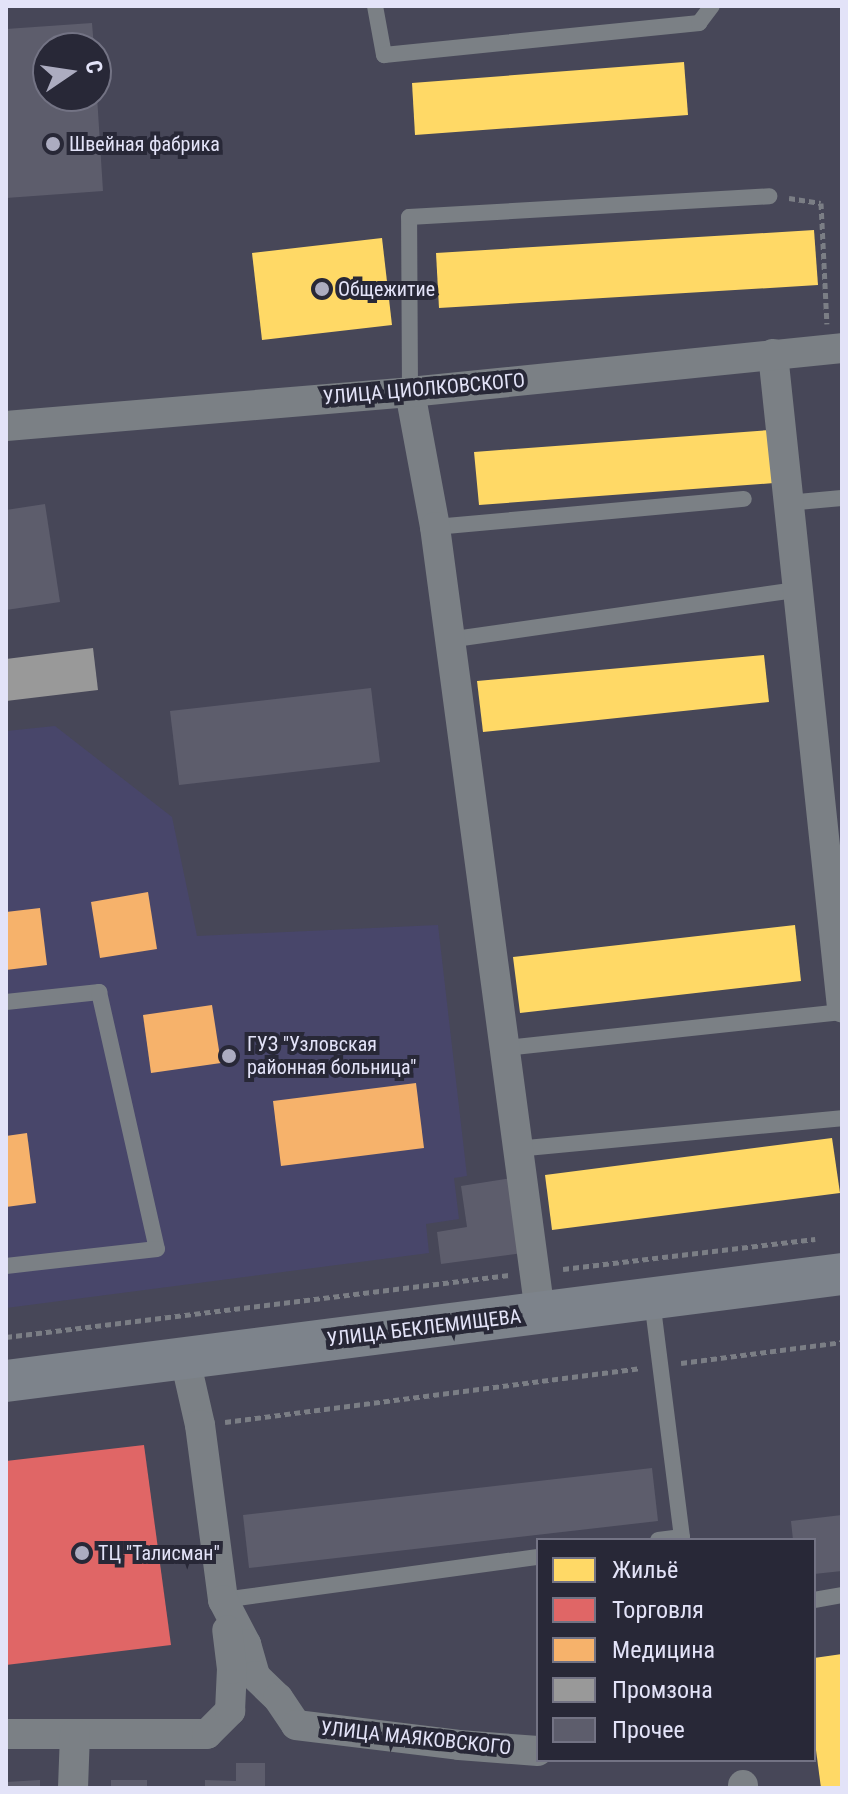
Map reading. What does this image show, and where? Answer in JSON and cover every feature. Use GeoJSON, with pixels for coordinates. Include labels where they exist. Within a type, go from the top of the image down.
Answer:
{"type":"FeatureCollection","features":[{"type":"Feature","properties":{"kind":"main road","name":"УЛИЦА БЕКЛЕМИЩЕВА"},"geometry":{"type":"LineString","coordinates":[[6,1381],[651,1298],[834,1256]]}},
{"type":"Feature","properties":{"kind":"street","name":"УЛИЦА ЦИОЛКОВСКОГО"},"geometry":{"type":"LineString","coordinates":[[6,426],[410,392],[835,348]]}},
{"type":"Feature","properties":{"kind":"street"},"geometry":{"type":"LineString","coordinates":[[773,354],[842,1009]]}},
{"type":"Feature","properties":{"kind":"street"},"geometry":{"type":"LineString","coordinates":[[410,392],[435,527],[540,1313]]}},
{"type":"Feature","properties":{"kind":"street","name":"УЛИЦА МАЯКОВСКОГО"},"geometry":{"type":"LineString","coordinates":[[6,1734],[207,1734],[230,1711],[232,1669],[200,1425],[185,1359]]}},
{"type":"Feature","properties":{"kind":"street","name":"УЛИЦА МАЯКОВСКОГО"},"geometry":{"type":"LineString","coordinates":[[223,1600],[246,1644],[255,1676],[278,1698],[296,1725],[459,1745],[536,1751]]}},
{"type":"Feature","properties":{"kind":"street"},"geometry":{"type":"LineString","coordinates":[[73,1788],[75,1734]]}},
{"type":"Feature","properties":{"kind":"lane"},"geometry":{"type":"LineString","coordinates":[[375,6],[384,55],[699,23],[712,6]]}},
{"type":"Feature","properties":{"kind":"lane"},"geometry":{"type":"LineString","coordinates":[[410,392],[409,217],[769,196]]}},
{"type":"Feature","properties":{"kind":"lane"},"geometry":{"type":"LineString","coordinates":[[787,503],[842,498]]}},
{"type":"Feature","properties":{"kind":"lane"},"geometry":{"type":"LineString","coordinates":[[435,527],[744,499]]}},
{"type":"Feature","properties":{"kind":"lane"},"geometry":{"type":"LineString","coordinates":[[448,640],[796,590]]}},
{"type":"Feature","properties":{"kind":"lane"},"geometry":{"type":"LineString","coordinates":[[6,1002],[99,992],[157,1249],[6,1266]]}},
{"type":"Feature","properties":{"kind":"lane"},"geometry":{"type":"LineString","coordinates":[[505,1048],[842,1009]]}},
{"type":"Feature","properties":{"kind":"lane"},"geometry":{"type":"LineString","coordinates":[[516,1149],[842,1118]]}},
{"type":"Feature","properties":{"kind":"lane"},"geometry":{"type":"LineString","coordinates":[[651,1298],[682,1537],[674,1538]]}},
{"type":"Feature","properties":{"kind":"lane"},"geometry":{"type":"LineString","coordinates":[[223,1600],[536,1557]]}},
{"type":"Feature","properties":{"kind":"lane"},"geometry":{"type":"LineString","coordinates":[[816,1600],[842,1595]]}},
{"type":"Feature","properties":{"kind":"path"},"geometry":{"type":"LineString","coordinates":[[769,196],[821,203],[835,348]]}},
{"type":"Feature","properties":{"kind":"path"},"geometry":{"type":"LineString","coordinates":[[6,1337],[534,1272],[834,1256]]}},
{"type":"Feature","properties":{"kind":"path"},"geometry":{"type":"LineString","coordinates":[[200,1425],[842,1342]]}},
{"type":"Feature","properties":{"kind":"shaded area","name":"ГУЗ \"Узловская районная больница\""},"geometry":{"type":"Polygon","coordinates":[[[55,726],[172,817],[197,936],[438,925],[467,1176],[454,1178],[459,1219],[426,1224],[429,1253],[6,1308],[6,731],[55,726]]]}},
{"type":"Feature","properties":{"kind":"building: Жильё"},"geometry":{"type":"Polygon","coordinates":[[[684,62],[688,115],[415,135],[412,83],[684,62]]]}},
{"type":"Feature","properties":{"kind":"building: Жильё"},"geometry":{"type":"Polygon","coordinates":[[[814,230],[818,285],[439,308],[436,253],[814,230]]]}},
{"type":"Feature","properties":{"kind":"building: Жильё","name":"Общежитие"},"geometry":{"type":"Polygon","coordinates":[[[382,238],[392,325],[262,340],[252,253],[382,238]]]}},
{"type":"Feature","properties":{"kind":"building: Жильё"},"geometry":{"type":"Polygon","coordinates":[[[770,430],[774,483],[479,505],[474,452],[770,430]]]}},
{"type":"Feature","properties":{"kind":"building: Жильё"},"geometry":{"type":"Polygon","coordinates":[[[764,655],[769,702],[483,732],[477,681],[764,655]]]}},
{"type":"Feature","properties":{"kind":"building: Жильё"},"geometry":{"type":"Polygon","coordinates":[[[795,925],[801,981],[520,1013],[513,957],[795,925]]]}},
{"type":"Feature","properties":{"kind":"building: Жильё"},"geometry":{"type":"Polygon","coordinates":[[[832,1138],[840,1193],[552,1230],[545,1175],[832,1138]]]}},
{"type":"Feature","properties":{"kind":"building: Жильё"},"geometry":{"type":"Polygon","coordinates":[[[842,1654],[842,1788],[821,1788],[816,1750],[816,1658],[842,1654]]]}},
{"type":"Feature","properties":{"kind":"building: Торговля","name":"ТЦ \"Талисман\""},"geometry":{"type":"Polygon","coordinates":[[[144,1445],[171,1645],[6,1665],[6,1461],[144,1445]]]}},
{"type":"Feature","properties":{"kind":"building: Медицина"},"geometry":{"type":"Polygon","coordinates":[[[148,892],[157,949],[100,958],[91,902],[148,892]]]}},
{"type":"Feature","properties":{"kind":"building: Медицина"},"geometry":{"type":"Polygon","coordinates":[[[40,908],[47,965],[6,970],[6,912],[40,908]]]}},
{"type":"Feature","properties":{"kind":"building: Медицина"},"geometry":{"type":"Polygon","coordinates":[[[212,1005],[221,1063],[151,1073],[143,1015],[212,1005]]]}},
{"type":"Feature","properties":{"kind":"building: Медицина"},"geometry":{"type":"Polygon","coordinates":[[[416,1083],[424,1148],[281,1166],[273,1101],[416,1083]]]}},
{"type":"Feature","properties":{"kind":"building: Медицина"},"geometry":{"type":"Polygon","coordinates":[[[27,1133],[36,1203],[6,1207],[6,1136],[27,1133]]]}},
{"type":"Feature","properties":{"kind":"building: Промзона"},"geometry":{"type":"Polygon","coordinates":[[[93,648],[98,690],[6,701],[6,659],[93,648]]]}},
{"type":"Feature","properties":{"kind":"building: Прочее","name":"Швейная фабрика"},"geometry":{"type":"Polygon","coordinates":[[[92,23],[93,32],[32,32],[32,112],[98,112],[103,191],[6,198],[6,29],[92,23]]]}},
{"type":"Feature","properties":{"kind":"building: Прочее"},"geometry":{"type":"Polygon","coordinates":[[[45,504],[60,602],[6,610],[6,510],[45,504]]]}},
{"type":"Feature","properties":{"kind":"building: Прочее"},"geometry":{"type":"Polygon","coordinates":[[[371,688],[380,762],[179,785],[170,711],[371,688]]]}},
{"type":"Feature","properties":{"kind":"building: Прочее"},"geometry":{"type":"Polygon","coordinates":[[[512,1178],[523,1253],[441,1264],[437,1232],[467,1227],[461,1186],[512,1178]]]}},
{"type":"Feature","properties":{"kind":"building: Прочее"},"geometry":{"type":"Polygon","coordinates":[[[652,1468],[658,1521],[249,1568],[243,1515],[652,1468]]]}},
{"type":"Feature","properties":{"kind":"building: Прочее"},"geometry":{"type":"Polygon","coordinates":[[[842,1515],[842,1571],[816,1574],[816,1538],[793,1538],[791,1521],[842,1515]]]}},
{"type":"Feature","properties":{"kind":"building: Прочее"},"geometry":{"type":"Polygon","coordinates":[[[236,1763],[265,1763],[265,1788],[205,1788],[205,1780],[236,1781],[236,1763]]]}},
{"type":"Feature","properties":{"kind":"building: Прочее"},"geometry":{"type":"Polygon","coordinates":[[[40,1780],[40,1788],[6,1788],[6,1782],[40,1780]]]}},
{"type":"Feature","properties":{"kind":"building: Прочее"},"geometry":{"type":"Polygon","coordinates":[[[111,1780],[147,1780],[147,1788],[111,1788],[111,1780]]]}},
{"type":"Feature","properties":{"kind":"place","name":"Швейная фабрика"},"geometry":{"type":"Point","coordinates":[53,144]}},
{"type":"Feature","properties":{"kind":"place","name":"Общежитие"},"geometry":{"type":"Point","coordinates":[322,289]}},
{"type":"Feature","properties":{"kind":"place","name":"ГУЗ \"Узловская районная больница\""},"geometry":{"type":"Point","coordinates":[229,1056]}},
{"type":"Feature","properties":{"kind":"place","name":"ТЦ \"Талисман\""},"geometry":{"type":"Point","coordinates":[82,1553]}}]}
